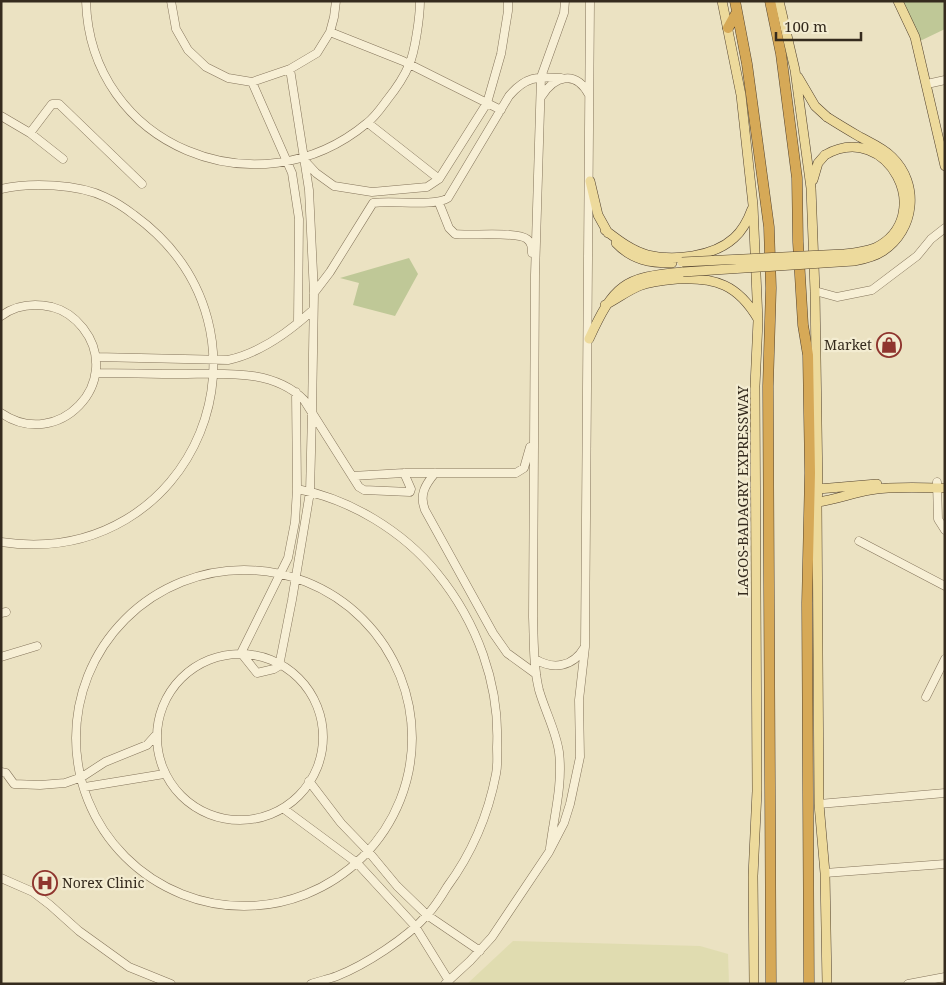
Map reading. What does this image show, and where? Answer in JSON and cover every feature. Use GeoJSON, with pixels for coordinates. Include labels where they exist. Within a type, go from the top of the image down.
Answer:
{"type":"FeatureCollection","features":[{"type":"Feature","properties":{"kind":"highway"},"geometry":{"type":"LineString","coordinates":[[770,1],[781,54],[797,178],[798,242],[803,325],[808,355],[810,474],[807,603],[809,984]]}},
{"type":"Feature","properties":{"kind":"highway"},"geometry":{"type":"LineString","coordinates":[[728,28],[736,6]]}},
{"type":"Feature","properties":{"kind":"highway","name":"LAGOS-BADAGRY EXPRESSWAY"},"geometry":{"type":"LineString","coordinates":[[736,6],[747,64],[769,227],[771,279],[768,396],[771,984]]}},
{"type":"Feature","properties":{"kind":"main road","name":"LAGOS-BADAGRY EXPRESSWAY"},"geometry":{"type":"LineString","coordinates":[[722,1],[741,95],[753,205],[758,320],[755,386],[758,791],[753,876],[754,984]]}},
{"type":"Feature","properties":{"kind":"main road"},"geometry":{"type":"LineString","coordinates":[[779,1],[795,70],[811,188],[815,291],[818,489],[819,804],[825,873],[827,984]]}},
{"type":"Feature","properties":{"kind":"main road"},"geometry":{"type":"LineString","coordinates":[[898,1],[915,37],[940,129],[945,166]]}},
{"type":"Feature","properties":{"kind":"main road"},"geometry":{"type":"LineString","coordinates":[[590,181],[598,215],[605,230],[620,248],[636,258],[683,267],[854,261],[877,255],[892,244],[905,227],[908,218],[910,194],[905,175],[884,150],[827,117],[811,100],[795,70]]}},
{"type":"Feature","properties":{"kind":"main road"},"geometry":{"type":"LineString","coordinates":[[588,339],[605,305],[620,289],[636,279],[683,267],[866,251],[880,244],[894,232],[902,217],[904,194],[898,175],[893,167],[880,156],[863,148],[847,147],[837,149],[825,155],[818,163],[811,188]]}},
{"type":"Feature","properties":{"kind":"main road"},"geometry":{"type":"LineString","coordinates":[[605,230],[625,245],[648,255],[671,257],[697,254],[718,248],[734,238],[744,225],[753,205]]}},
{"type":"Feature","properties":{"kind":"main road"},"geometry":{"type":"LineString","coordinates":[[605,305],[646,283],[696,279],[714,282],[734,290],[747,302],[758,320]]}},
{"type":"Feature","properties":{"kind":"main road"},"geometry":{"type":"LineString","coordinates":[[818,489],[889,483],[941,485]]}},
{"type":"Feature","properties":{"kind":"main road"},"geometry":{"type":"LineString","coordinates":[[817,502],[871,490],[941,485]]}},
{"type":"Feature","properties":{"kind":"street"},"geometry":{"type":"LineString","coordinates":[[86,1],[86,16],[93,47],[105,76],[122,102],[144,125],[170,143],[198,156],[229,163],[260,165],[303,158],[346,138],[368,123],[394,92],[410,64],[420,1]]}},
{"type":"Feature","properties":{"kind":"street"},"geometry":{"type":"LineString","coordinates":[[170,1],[176,29],[188,50],[206,67],[228,78],[252,82],[290,69],[317,53],[330,32],[336,1]]}},
{"type":"Feature","properties":{"kind":"street"},"geometry":{"type":"LineString","coordinates":[[303,158],[313,170],[334,186],[372,192],[427,187],[439,180],[487,103],[501,54],[508,1]]}},
{"type":"Feature","properties":{"kind":"street"},"geometry":{"type":"LineString","coordinates":[[549,852],[559,788],[558,752],[536,674],[533,617],[535,275],[541,77],[564,13],[565,1]]}},
{"type":"Feature","properties":{"kind":"street"},"geometry":{"type":"LineString","coordinates":[[284,809],[356,863],[415,926],[447,982],[492,937],[549,852],[560,831],[570,804],[580,757],[578,700],[585,647],[590,1]]}},
{"type":"Feature","properties":{"kind":"street"},"geometry":{"type":"LineString","coordinates":[[330,32],[410,64],[501,110]]}},
{"type":"Feature","properties":{"kind":"street"},"geometry":{"type":"LineString","coordinates":[[242,653],[257,673],[274,669],[279,663],[310,492],[314,293],[309,190],[290,69]]}},
{"type":"Feature","properties":{"kind":"street"},"geometry":{"type":"LineString","coordinates":[[314,293],[330,272],[373,203],[385,201],[439,202],[448,198],[515,89],[528,80],[541,77],[570,78],[581,84],[590,97]]}},
{"type":"Feature","properties":{"kind":"street"},"geometry":{"type":"LineString","coordinates":[[541,97],[550,85],[561,78]]}},
{"type":"Feature","properties":{"kind":"street"},"geometry":{"type":"LineString","coordinates":[[927,84],[945,80]]}},
{"type":"Feature","properties":{"kind":"street"},"geometry":{"type":"LineString","coordinates":[[252,82],[292,173],[299,218],[298,323]]}},
{"type":"Feature","properties":{"kind":"street"},"geometry":{"type":"LineString","coordinates":[[30,133],[52,104],[59,104],[142,184]]}},
{"type":"Feature","properties":{"kind":"street"},"geometry":{"type":"LineString","coordinates":[[1,116],[30,133],[63,159]]}},
{"type":"Feature","properties":{"kind":"street"},"geometry":{"type":"LineString","coordinates":[[368,123],[439,180]]}},
{"type":"Feature","properties":{"kind":"street"},"geometry":{"type":"LineString","coordinates":[[1,189],[34,185],[85,190],[104,196],[125,208],[146,224],[165,240],[196,284],[206,311],[214,360],[209,408],[200,436],[171,483],[149,502],[129,517],[97,534],[60,543],[31,545],[1,542]]}},
{"type":"Feature","properties":{"kind":"street"},"geometry":{"type":"LineString","coordinates":[[439,202],[449,228],[455,234],[526,237],[532,244],[535,275]]}},
{"type":"Feature","properties":{"kind":"street"},"geometry":{"type":"LineString","coordinates":[[815,291],[838,297],[872,290],[918,256],[931,239],[945,228]]}},
{"type":"Feature","properties":{"kind":"street"},"geometry":{"type":"LineString","coordinates":[[1,316],[23,306],[39,304],[58,308],[77,321],[91,339],[96,357],[96,373],[92,388],[84,400],[67,416],[46,424],[29,424],[10,419],[1,413]]}},
{"type":"Feature","properties":{"kind":"street"},"geometry":{"type":"LineString","coordinates":[[96,357],[228,360],[245,355],[274,340],[313,310]]}},
{"type":"Feature","properties":{"kind":"street"},"geometry":{"type":"LineString","coordinates":[[96,373],[241,374],[286,386],[296,392],[312,413],[359,487],[364,490],[410,492],[411,489],[404,473]]}},
{"type":"Feature","properties":{"kind":"street"},"geometry":{"type":"LineString","coordinates":[[242,653],[288,558],[295,522],[297,489],[296,392]]}},
{"type":"Feature","properties":{"kind":"street"},"geometry":{"type":"LineString","coordinates":[[352,476],[404,473],[516,473],[521,471],[526,464],[534,433]]}},
{"type":"Feature","properties":{"kind":"street"},"geometry":{"type":"LineString","coordinates":[[435,473],[423,490],[422,499],[425,510],[498,640],[507,653],[536,674]]}},
{"type":"Feature","properties":{"kind":"street"},"geometry":{"type":"LineString","coordinates":[[941,485],[938,519],[945,530]]}},
{"type":"Feature","properties":{"kind":"street"},"geometry":{"type":"LineString","coordinates":[[297,489],[342,503],[373,518],[400,536],[426,559],[450,588],[471,623],[487,667],[494,694],[498,734],[496,772],[485,817],[457,873],[427,915],[374,956],[337,976],[311,984]]}},
{"type":"Feature","properties":{"kind":"street"},"geometry":{"type":"LineString","coordinates":[[859,541],[945,586]]}},
{"type":"Feature","properties":{"kind":"street"},"geometry":{"type":"LineString","coordinates":[[230,569],[280,573],[296,577],[322,588],[352,608],[378,635],[393,661],[408,700],[412,733],[412,751],[406,784],[389,823],[378,840],[356,863],[313,892],[292,899],[262,905],[226,907],[197,901],[164,888],[137,870],[112,843],[95,818],[82,777],[82,755],[76,726],[80,699],[88,673],[112,631],[147,599],[183,579],[230,569]]}},
{"type":"Feature","properties":{"kind":"street"},"geometry":{"type":"LineString","coordinates":[[1,657],[37,646]]}},
{"type":"Feature","properties":{"kind":"street"},"geometry":{"type":"LineString","coordinates":[[535,659],[549,666],[562,666],[577,658],[585,647]]}},
{"type":"Feature","properties":{"kind":"street"},"geometry":{"type":"LineString","coordinates":[[242,653],[261,656],[279,663],[289,669],[311,694],[323,728],[323,745],[320,759],[309,782],[300,795],[284,809],[264,818],[246,821],[222,819],[198,808],[185,798],[164,774],[156,748],[155,736],[159,714],[168,693],[187,671],[204,661],[223,654],[242,653]]}},
{"type":"Feature","properties":{"kind":"street"},"geometry":{"type":"LineString","coordinates":[[926,697],[945,659]]}},
{"type":"Feature","properties":{"kind":"street"},"geometry":{"type":"LineString","coordinates":[[1,772],[6,773],[14,784],[40,785],[64,783],[82,777],[105,762],[147,745],[155,736]]}},
{"type":"Feature","properties":{"kind":"street"},"geometry":{"type":"LineString","coordinates":[[85,787],[164,774]]}},
{"type":"Feature","properties":{"kind":"street"},"geometry":{"type":"LineString","coordinates":[[309,782],[341,823],[368,851],[397,886],[427,915],[480,951]]}},
{"type":"Feature","properties":{"kind":"street"},"geometry":{"type":"LineString","coordinates":[[819,804],[945,793]]}},
{"type":"Feature","properties":{"kind":"street"},"geometry":{"type":"LineString","coordinates":[[825,873],[945,864]]}},
{"type":"Feature","properties":{"kind":"street"},"geometry":{"type":"LineString","coordinates":[[1,878],[34,892],[80,931],[129,967],[171,984]]}},
{"type":"Feature","properties":{"kind":"street"},"geometry":{"type":"LineString","coordinates":[[908,984],[945,977]]}},
{"type":"Feature","properties":{"kind":"shaded area"},"geometry":{"type":"Polygon","coordinates":[[[513,941],[700,946],[728,954],[729,984],[467,984],[513,941]]]}},
{"type":"Feature","properties":{"kind":"green space"},"geometry":{"type":"Polygon","coordinates":[[[902,1],[945,1],[945,29],[920,41],[902,1]]]}},
{"type":"Feature","properties":{"kind":"green space"},"geometry":{"type":"Polygon","coordinates":[[[409,258],[418,274],[395,316],[353,305],[359,283],[340,278],[409,258]]]}},
{"type":"Feature","properties":{"kind":"place","name":"Market"},"geometry":{"type":"Point","coordinates":[889,345]}},
{"type":"Feature","properties":{"kind":"place","name":"Norex Clinic"},"geometry":{"type":"Point","coordinates":[45,883]}}]}
